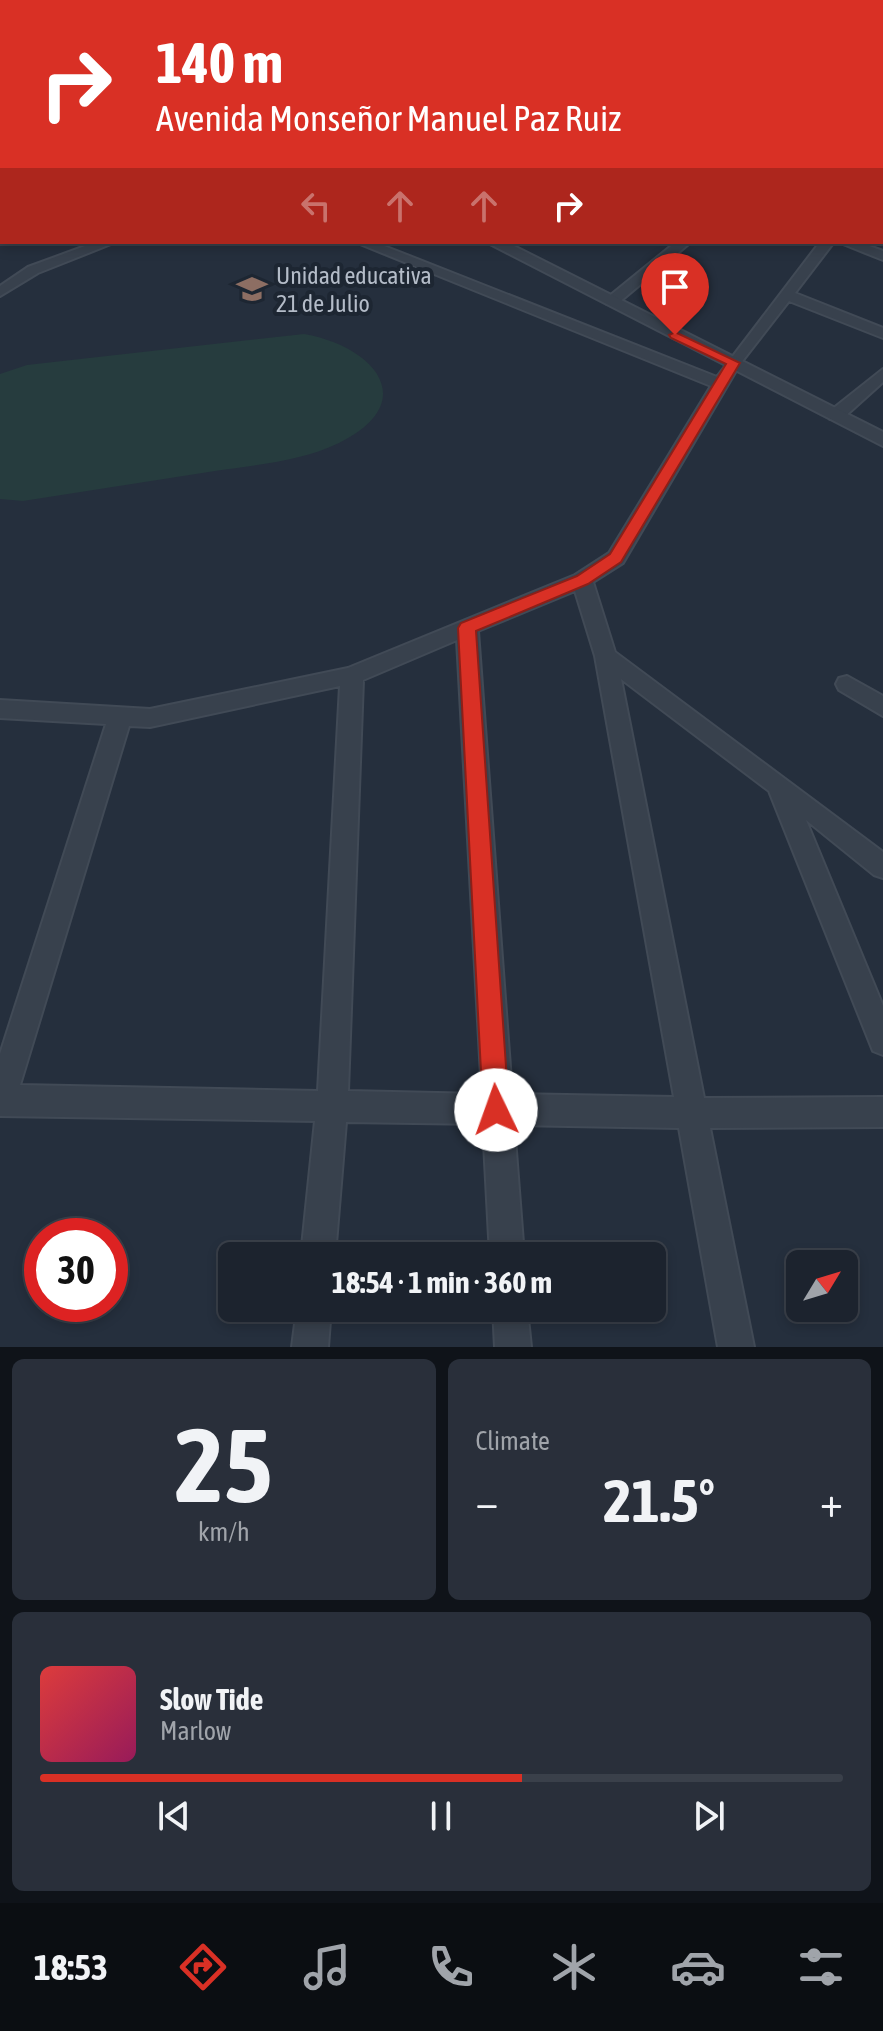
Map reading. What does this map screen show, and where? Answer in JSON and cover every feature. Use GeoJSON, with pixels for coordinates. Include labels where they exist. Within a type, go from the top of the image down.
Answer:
{"type":"FeatureCollection","features":[{"type":"Feature","properties":{"kind":"street"},"geometry":{"type":"LineString","coordinates":[[3,276],[22,264],[74,244]]}},
{"type":"Feature","properties":{"kind":"street"},"geometry":{"type":"LineString","coordinates":[[0,292],[25,275],[104,244]]}},
{"type":"Feature","properties":{"kind":"street"},"geometry":{"type":"LineString","coordinates":[[368,244],[836,415],[883,440]]}},
{"type":"Feature","properties":{"kind":"street"},"geometry":{"type":"LineString","coordinates":[[498,244],[697,347],[727,374],[883,458]]}},
{"type":"Feature","properties":{"kind":"street"},"geometry":{"type":"LineString","coordinates":[[612,301],[682,244]]}},
{"type":"Feature","properties":{"kind":"street"},"geometry":{"type":"LineString","coordinates":[[0,709],[150,718],[352,675],[582,580],[616,558],[727,374],[825,244]]}},
{"type":"Feature","properties":{"kind":"street"},"geometry":{"type":"LineString","coordinates":[[850,244],[883,256]]}},
{"type":"Feature","properties":{"kind":"street"},"geometry":{"type":"LineString","coordinates":[[3,276],[25,275]]}},
{"type":"Feature","properties":{"kind":"street"},"geometry":{"type":"LineString","coordinates":[[787,295],[883,333]]}},
{"type":"Feature","properties":{"kind":"street"},"geometry":{"type":"LineString","coordinates":[[836,415],[883,374]]}},
{"type":"Feature","properties":{"kind":"street"},"geometry":{"type":"LineString","coordinates":[[582,580],[606,656],[736,1347]]}},
{"type":"Feature","properties":{"kind":"street"},"geometry":{"type":"LineString","coordinates":[[467,628],[506,1242]]}},
{"type":"Feature","properties":{"kind":"street"},"geometry":{"type":"LineString","coordinates":[[606,656],[778,784],[883,867]]}},
{"type":"Feature","properties":{"kind":"street"},"geometry":{"type":"LineString","coordinates":[[319,1242],[332,1106],[352,675]]}},
{"type":"Feature","properties":{"kind":"street"},"geometry":{"type":"LineString","coordinates":[[847,684],[883,707]]}},
{"type":"Feature","properties":{"kind":"street"},"geometry":{"type":"LineString","coordinates":[[120,716],[0,1100],[691,1113],[883,1112]]}},
{"type":"Feature","properties":{"kind":"street"},"geometry":{"type":"LineString","coordinates":[[778,784],[883,1041]]}},
{"type":"Feature","properties":{"kind":"street"},"geometry":{"type":"LineString","coordinates":[[310,1347],[313,1322]]}},
{"type":"Feature","properties":{"kind":"street"},"geometry":{"type":"LineString","coordinates":[[511,1322],[513,1347]]}},
{"type":"Feature","properties":{"kind":"green space"},"geometry":{"type":"Polygon","coordinates":[[[304,334],[329,340],[350,350],[368,363],[379,377],[383,393],[379,410],[364,427],[339,443],[310,454],[262,464],[23,501],[0,499],[0,374],[27,365],[304,334]]]}},
{"type":"Feature","properties":{"kind":"place","name":"Unidad educativa 21 de Julio"},"geometry":{"type":"Point","coordinates":[252,289]}},
{"type":"Feature","properties":{"kind":"route"},"geometry":{"type":"LineString","coordinates":[[496,1110],[467,628],[582,580],[616,558],[733,363],[675,335]]}}]}
